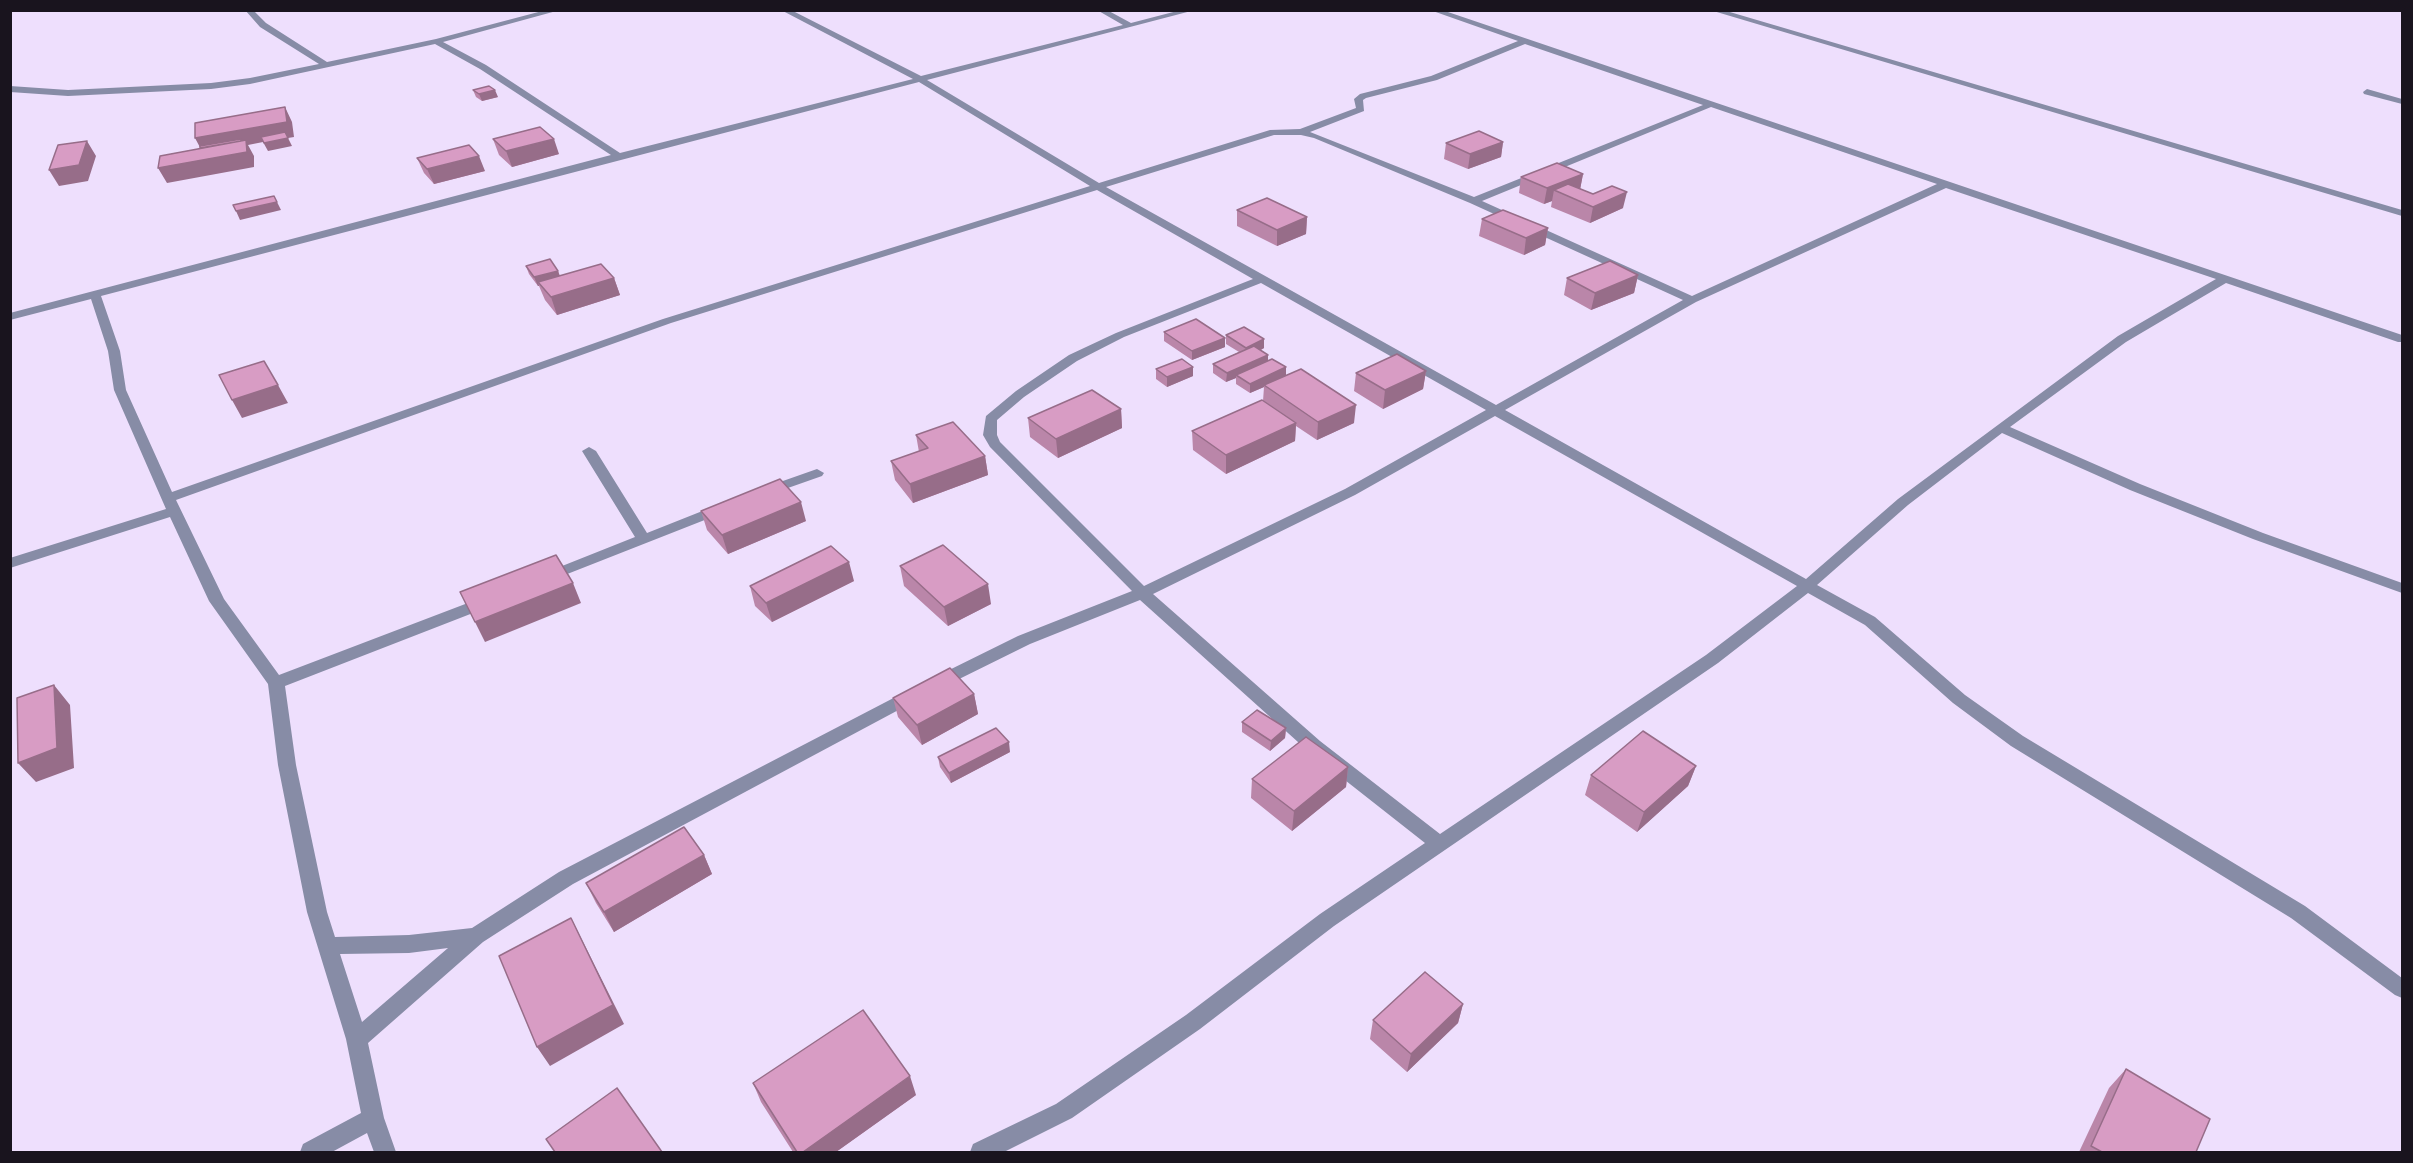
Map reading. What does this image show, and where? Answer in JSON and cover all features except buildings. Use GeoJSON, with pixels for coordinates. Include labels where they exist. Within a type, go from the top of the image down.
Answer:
{"type":"FeatureCollection","features":[{"type":"Feature","properties":{"kind":"street"},"geometry":{"type":"LineString","coordinates":[[248,10],[263,25],[326,65]]}},
{"type":"Feature","properties":{"kind":"street"},"geometry":{"type":"LineString","coordinates":[[10,89],[68,93],[211,86],[250,81],[436,41],[557,10]]}},
{"type":"Feature","properties":{"kind":"street"},"geometry":{"type":"LineString","coordinates":[[784,10],[920,79],[1097,186],[1499,410],[1870,621],[1959,699],[2017,741],[2298,912],[2403,989]]}},
{"type":"Feature","properties":{"kind":"street"},"geometry":{"type":"LineString","coordinates":[[1100,10],[1130,26]]}},
{"type":"Feature","properties":{"kind":"street"},"geometry":{"type":"LineString","coordinates":[[10,317],[619,156],[1192,10]]}},
{"type":"Feature","properties":{"kind":"street"},"geometry":{"type":"LineString","coordinates":[[1432,10],[1526,40],[2223,280],[2403,339]]}},
{"type":"Feature","properties":{"kind":"street"},"geometry":{"type":"LineString","coordinates":[[1713,10],[2403,213]]}},
{"type":"Feature","properties":{"kind":"street"},"geometry":{"type":"LineString","coordinates":[[1301,132],[1361,109],[1358,99],[1363,96],[1434,78],[1526,40]]}},
{"type":"Feature","properties":{"kind":"street"},"geometry":{"type":"LineString","coordinates":[[436,41],[483,66],[555,116],[619,156]]}},
{"type":"Feature","properties":{"kind":"street"},"geometry":{"type":"LineString","coordinates":[[2367,92],[2403,102]]}},
{"type":"Feature","properties":{"kind":"street"},"geometry":{"type":"LineString","coordinates":[[1474,201],[1712,104]]}},
{"type":"Feature","properties":{"kind":"street"},"geometry":{"type":"LineString","coordinates":[[10,563],[667,321],[1273,132],[1301,132],[1317,136],[1474,201],[1692,300]]}},
{"type":"Feature","properties":{"kind":"street"},"geometry":{"type":"LineString","coordinates":[[357,1039],[476,936],[566,878],[866,718],[1024,640],[1142,593],[1350,492],[1692,300],[1946,184]]}},
{"type":"Feature","properties":{"kind":"street"},"geometry":{"type":"LineString","coordinates":[[1262,279],[1120,335],[1073,358],[1020,394],[991,419],[990,435],[995,444],[1142,593],[1314,746],[1438,843]]}},
{"type":"Feature","properties":{"kind":"street"},"geometry":{"type":"LineString","coordinates":[[981,1152],[1074,1104],[1193,1022],[1327,920],[1712,659],[1808,585],[1903,502],[2001,428],[2122,339],[2223,280]]}},
{"type":"Feature","properties":{"kind":"street"},"geometry":{"type":"LineString","coordinates":[[94,295],[114,351],[120,390],[171,504],[217,601],[276,683],[301,843],[327,946],[357,1039],[373,1118],[385,1152]]}},
{"type":"Feature","properties":{"kind":"street"},"geometry":{"type":"LineString","coordinates":[[2001,428],[2135,487],[2236,528],[2403,588]]}},
{"type":"Feature","properties":{"kind":"street"},"geometry":{"type":"LineString","coordinates":[[589,451],[643,538]]}},
{"type":"Feature","properties":{"kind":"street"},"geometry":{"type":"LineString","coordinates":[[534,582],[643,538],[818,473]]}},
{"type":"Feature","properties":{"kind":"street"},"geometry":{"type":"LineString","coordinates":[[276,683],[502,596]]}},
{"type":"Feature","properties":{"kind":"street"},"geometry":{"type":"LineString","coordinates":[[327,946],[409,944],[476,936]]}},
{"type":"Feature","properties":{"kind":"street"},"geometry":{"type":"LineString","coordinates":[[311,1152],[373,1118]]}}]}
